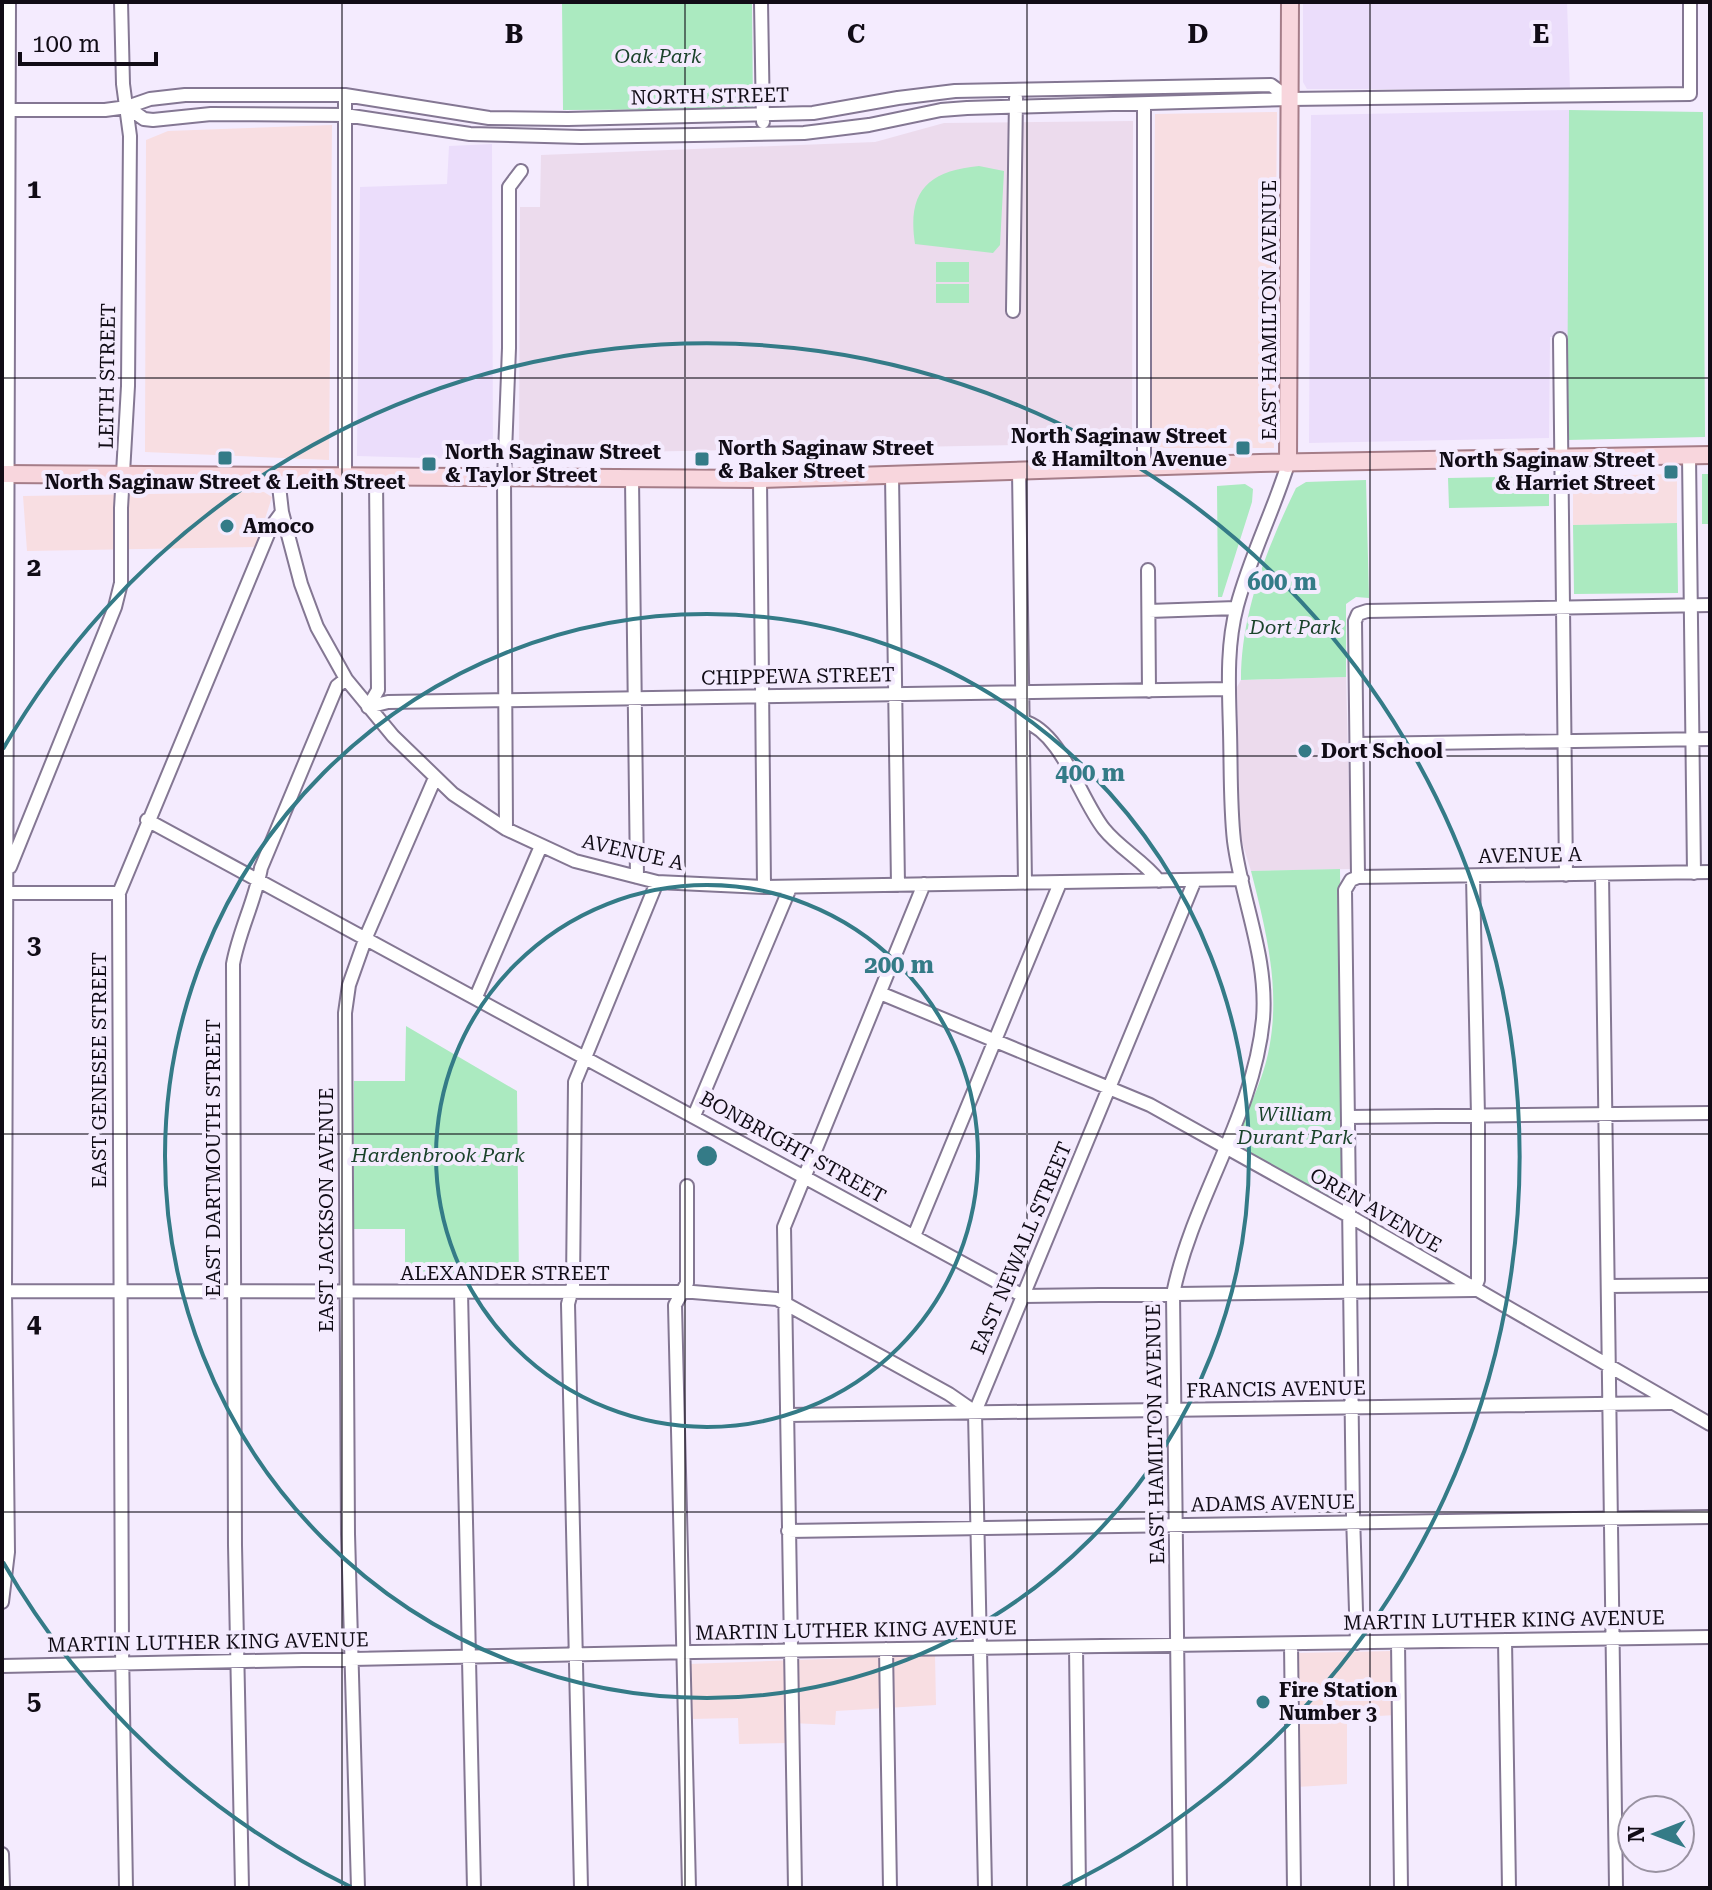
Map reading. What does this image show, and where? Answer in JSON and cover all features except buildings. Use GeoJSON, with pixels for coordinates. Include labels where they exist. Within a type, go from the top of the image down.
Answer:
{"type":"FeatureCollection","features":[{"type":"Feature","properties":{"kind":"main road","name":"EAST HAMILTON AVENUE"},"geometry":{"type":"LineString","coordinates":[[1288,464],[1290,2]]}},
{"type":"Feature","properties":{"kind":"main road"},"geometry":{"type":"LineString","coordinates":[[5,474],[376,479],[760,479],[1710,455]]}},
{"type":"Feature","properties":{"kind":"street"},"geometry":{"type":"LineString","coordinates":[[2,1602],[8,1552],[4,1034],[7,874],[5,110],[9,2]]}},
{"type":"Feature","properties":{"kind":"street","name":"LEITH STREET"},"geometry":{"type":"LineString","coordinates":[[7,874],[115,607],[121,583],[130,136],[123,84],[121,2]]}},
{"type":"Feature","properties":{"kind":"street"},"geometry":{"type":"LineString","coordinates":[[761,2],[763,133]]}},
{"type":"Feature","properties":{"kind":"street","name":"NORTH STREET"},"geometry":{"type":"LineString","coordinates":[[127,107],[144,119],[153,120],[211,114],[345,115],[470,134],[551,137],[835,130],[941,110],[1016,106],[1690,94],[1690,2]]}},
{"type":"Feature","properties":{"kind":"street","name":"NORTH STREET"},"geometry":{"type":"LineString","coordinates":[[5,110],[105,110],[150,99],[185,95],[345,95],[489,118],[763,115],[827,112],[955,91],[1271,85],[1290,99]]}},
{"type":"Feature","properties":{"kind":"street"},"geometry":{"type":"LineString","coordinates":[[1013,311],[1017,89]]}},
{"type":"Feature","properties":{"kind":"street"},"geometry":{"type":"LineString","coordinates":[[345,95],[345,478]]}},
{"type":"Feature","properties":{"kind":"street"},"geometry":{"type":"LineString","coordinates":[[1144,105],[1144,467]]}},
{"type":"Feature","properties":{"kind":"street"},"geometry":{"type":"LineString","coordinates":[[551,119],[551,137]]}},
{"type":"Feature","properties":{"kind":"street"},"geometry":{"type":"LineString","coordinates":[[506,829],[504,479],[509,348],[509,187],[521,171]]}},
{"type":"Feature","properties":{"kind":"street"},"geometry":{"type":"LineString","coordinates":[[1560,339],[1566,875]]}},
{"type":"Feature","properties":{"kind":"street"},"geometry":{"type":"LineString","coordinates":[[1689,455],[1694,873]]}},
{"type":"Feature","properties":{"kind":"street","name":"EAST HAMILTON AVENUE"},"geometry":{"type":"LineString","coordinates":[[1180,1888],[1173,1294],[1185,1245],[1253,1074],[1263,1018],[1261,957],[1242,879],[1233,825],[1230,642],[1236,608],[1288,464]]}},
{"type":"Feature","properties":{"kind":"street"},"geometry":{"type":"LineString","coordinates":[[1019,471],[1025,883]]}},
{"type":"Feature","properties":{"kind":"street"},"geometry":{"type":"LineString","coordinates":[[892,475],[898,885]]}},
{"type":"Feature","properties":{"kind":"street","name":"AVENUE A"},"geometry":{"type":"LineString","coordinates":[[278,477],[282,512],[301,584],[317,627],[346,679],[401,745],[453,794],[506,829],[575,861],[657,882],[790,888],[1242,879]]}},
{"type":"Feature","properties":{"kind":"street"},"geometry":{"type":"LineString","coordinates":[[368,707],[378,690],[376,479]]}},
{"type":"Feature","properties":{"kind":"street"},"geometry":{"type":"LineString","coordinates":[[632,479],[637,877]]}},
{"type":"Feature","properties":{"kind":"street"},"geometry":{"type":"LineString","coordinates":[[760,479],[764,887]]}},
{"type":"Feature","properties":{"kind":"street","name":"EAST GENESEE STREET"},"geometry":{"type":"LineString","coordinates":[[126,1888],[122,1663],[119,893],[271,527],[282,512]]}},
{"type":"Feature","properties":{"kind":"street"},"geometry":{"type":"LineString","coordinates":[[1148,570],[1149,691]]}},
{"type":"Feature","properties":{"kind":"street"},"geometry":{"type":"LineString","coordinates":[[1357,1643],[1345,890],[1355,879],[1355,621],[1358,614],[1367,611],[1710,605]]}},
{"type":"Feature","properties":{"kind":"street"},"geometry":{"type":"LineString","coordinates":[[1149,611],[1236,608]]}},
{"type":"Feature","properties":{"kind":"street","name":"EAST DARTMOUTH STREET"},"geometry":{"type":"LineString","coordinates":[[242,1888],[233,1291],[233,964],[238,938],[261,868],[337,686],[346,679]]}},
{"type":"Feature","properties":{"kind":"street","name":"CHIPPEWA STREET"},"geometry":{"type":"LineString","coordinates":[[368,707],[388,702],[1229,689]]}},
{"type":"Feature","properties":{"kind":"street"},"geometry":{"type":"LineString","coordinates":[[1023,721],[1034,724],[1054,746],[1102,826],[1121,848],[1159,881]]}},
{"type":"Feature","properties":{"kind":"street"},"geometry":{"type":"LineString","coordinates":[[1357,744],[1710,739]]}},
{"type":"Feature","properties":{"kind":"street","name":"EAST JACKSON AVENUE"},"geometry":{"type":"LineString","coordinates":[[358,1888],[348,1534],[345,1013],[349,985],[366,937],[435,778]]}},
{"type":"Feature","properties":{"kind":"street","name":"BONBRIGHT STREET"},"geometry":{"type":"LineString","coordinates":[[147,820],[1023,1296],[1474,1290]]}},
{"type":"Feature","properties":{"kind":"street"},"geometry":{"type":"LineString","coordinates":[[476,997],[541,846]]}},
{"type":"Feature","properties":{"kind":"street","name":"AVENUE A"},"geometry":{"type":"LineString","coordinates":[[1355,879],[1710,872]]}},
{"type":"Feature","properties":{"kind":"street"},"geometry":{"type":"LineString","coordinates":[[1602,874],[1616,1888]]}},
{"type":"Feature","properties":{"kind":"street"},"geometry":{"type":"LineString","coordinates":[[1473,876],[1478,1116],[1478,1280],[1474,1290]]}},
{"type":"Feature","properties":{"kind":"street","name":"EAST NEWALL STREET"},"geometry":{"type":"LineString","coordinates":[[985,1888],[975,1412],[1195,880]]}},
{"type":"Feature","properties":{"kind":"street"},"geometry":{"type":"LineString","coordinates":[[581,1888],[568,1304],[573,1294],[575,1082],[657,882]]}},
{"type":"Feature","properties":{"kind":"street"},"geometry":{"type":"LineString","coordinates":[[914,1236],[1060,883]]}},
{"type":"Feature","properties":{"kind":"street"},"geometry":{"type":"LineString","coordinates":[[795,1888],[784,1227],[924,884]]}},
{"type":"Feature","properties":{"kind":"street"},"geometry":{"type":"LineString","coordinates":[[694,1116],[790,888]]}},
{"type":"Feature","properties":{"kind":"street"},"geometry":{"type":"LineString","coordinates":[[5,893],[119,893]]}},
{"type":"Feature","properties":{"kind":"street","name":"OREN AVENUE"},"geometry":{"type":"LineString","coordinates":[[880,993],[1150,1105],[1710,1424]]}},
{"type":"Feature","properties":{"kind":"street"},"geometry":{"type":"LineString","coordinates":[[1348,1117],[1710,1113]]}},
{"type":"Feature","properties":{"kind":"street"},"geometry":{"type":"LineString","coordinates":[[687,1186],[687,1283],[675,1305],[689,1888]]}},
{"type":"Feature","properties":{"kind":"street"},"geometry":{"type":"LineString","coordinates":[[1608,1286],[1710,1285]]}},
{"type":"Feature","properties":{"kind":"street","name":"ALEXANDER STREET"},"geometry":{"type":"LineString","coordinates":[[5,1291],[681,1293],[777,1299],[949,1394],[975,1412]]}},
{"type":"Feature","properties":{"kind":"street"},"geometry":{"type":"LineString","coordinates":[[461,1292],[474,1888]]}},
{"type":"Feature","properties":{"kind":"street","name":"FRANCIS AVENUE"},"geometry":{"type":"LineString","coordinates":[[787,1415],[1669,1403]]}},
{"type":"Feature","properties":{"kind":"street","name":"ADAMS AVENUE"},"geometry":{"type":"LineString","coordinates":[[788,1531],[1710,1517]]}},
{"type":"Feature","properties":{"kind":"street","name":"MARTIN LUTHER KING AVENUE"},"geometry":{"type":"LineString","coordinates":[[2,1666],[684,1652],[1710,1637]]}},
{"type":"Feature","properties":{"kind":"street"},"geometry":{"type":"LineString","coordinates":[[1505,1640],[1509,1888]]}},
{"type":"Feature","properties":{"kind":"street"},"geometry":{"type":"LineString","coordinates":[[1398,1642],[1401,1888]]}},
{"type":"Feature","properties":{"kind":"street"},"geometry":{"type":"LineString","coordinates":[[1291,1644],[1294,1888]]}},
{"type":"Feature","properties":{"kind":"street"},"geometry":{"type":"LineString","coordinates":[[1076,1647],[1079,1888]]}},
{"type":"Feature","properties":{"kind":"street"},"geometry":{"type":"LineString","coordinates":[[886,1649],[890,1888]]}},
{"type":"Feature","properties":{"kind":"street"},"geometry":{"type":"LineString","coordinates":[[2,1854],[3,1888]]}},
{"type":"Feature","properties":{"kind":"shaded area"},"geometry":{"type":"Polygon","coordinates":[[[1303,2],[1567,2],[1570,89],[1307,89],[1303,82],[1303,2]]]}},
{"type":"Feature","properties":{"kind":"shaded area"},"geometry":{"type":"Polygon","coordinates":[[[1569,110],[1568,337],[1550,337],[1549,438],[1309,443],[1311,115],[1569,110]]]}},
{"type":"Feature","properties":{"kind":"shaded area"},"geometry":{"type":"Polygon","coordinates":[[[1277,112],[1274,448],[1151,448],[1155,114],[1277,112]]]}},
{"type":"Feature","properties":{"kind":"shaded area"},"geometry":{"type":"Polygon","coordinates":[[[1133,121],[1132,443],[519,454],[520,207],[540,207],[541,155],[875,142],[944,123],[1133,121]]]}},
{"type":"Feature","properties":{"kind":"shaded area"},"geometry":{"type":"Polygon","coordinates":[[[332,125],[329,460],[145,452],[146,140],[168,131],[332,125]]]}},
{"type":"Feature","properties":{"kind":"shaded area"},"geometry":{"type":"Polygon","coordinates":[[[492,144],[493,460],[357,456],[360,187],[447,184],[449,146],[492,144]]]}},
{"type":"Feature","properties":{"kind":"shaded area"},"geometry":{"type":"Polygon","coordinates":[[[1677,474],[1677,523],[1573,525],[1573,476],[1677,474]]]}},
{"type":"Feature","properties":{"kind":"shaded area"},"geometry":{"type":"Polygon","coordinates":[[[264,492],[272,497],[256,547],[27,551],[23,496],[264,492]]]}},
{"type":"Feature","properties":{"kind":"shaded area"},"geometry":{"type":"Polygon","coordinates":[[[1346,677],[1351,869],[1251,871],[1239,832],[1237,687],[1241,680],[1346,677]]]}},
{"type":"Feature","properties":{"kind":"shaded area"},"geometry":{"type":"Polygon","coordinates":[[[1392,1651],[1395,1715],[1347,1718],[1347,1784],[1297,1787],[1297,1653],[1392,1651]]]}},
{"type":"Feature","properties":{"kind":"shaded area"},"geometry":{"type":"Polygon","coordinates":[[[935,1655],[936,1705],[836,1711],[835,1725],[791,1723],[790,1743],[739,1744],[738,1718],[690,1719],[689,1664],[935,1655]]]}},
{"type":"Feature","properties":{"kind":"green space","name":"Oak Park"},"geometry":{"type":"Polygon","coordinates":[[[562,2],[752,2],[753,109],[563,110],[562,2]]]}},
{"type":"Feature","properties":{"kind":"green space"},"geometry":{"type":"Polygon","coordinates":[[[1569,110],[1703,112],[1705,437],[1567,440],[1569,110]]]}},
{"type":"Feature","properties":{"kind":"green space"},"geometry":{"type":"Polygon","coordinates":[[[979,166],[1004,171],[1000,245],[993,253],[915,244],[914,211],[924,187],[946,173],[979,166]]]}},
{"type":"Feature","properties":{"kind":"green space"},"geometry":{"type":"Polygon","coordinates":[[[936,262],[969,262],[969,282],[936,282],[936,262]]]}},
{"type":"Feature","properties":{"kind":"green space"},"geometry":{"type":"Polygon","coordinates":[[[936,284],[969,284],[969,303],[936,303],[936,284]]]}},
{"type":"Feature","properties":{"kind":"green space"},"geometry":{"type":"Polygon","coordinates":[[[1702,474],[1710,474],[1710,524],[1702,524],[1702,474]]]}},
{"type":"Feature","properties":{"kind":"green space"},"geometry":{"type":"Polygon","coordinates":[[[1549,476],[1549,506],[1449,508],[1448,478],[1549,476]]]}},
{"type":"Feature","properties":{"kind":"green space","name":"Dort Park"},"geometry":{"type":"Polygon","coordinates":[[[1366,480],[1369,598],[1356,597],[1346,604],[1346,677],[1241,680],[1251,605],[1275,534],[1296,488],[1306,482],[1366,480]]]}},
{"type":"Feature","properties":{"kind":"green space","name":"Dort Park"},"geometry":{"type":"Polygon","coordinates":[[[1245,484],[1253,489],[1252,502],[1222,597],[1218,597],[1217,486],[1245,484]]]}},
{"type":"Feature","properties":{"kind":"green space"},"geometry":{"type":"Polygon","coordinates":[[[1677,523],[1678,593],[1574,594],[1573,525],[1677,523]]]}},
{"type":"Feature","properties":{"kind":"green space","name":"William Durant Park"},"geometry":{"type":"Polygon","coordinates":[[[1340,869],[1344,1204],[1341,1206],[1250,1155],[1238,1145],[1266,1062],[1273,1014],[1271,966],[1251,871],[1340,869]]]}},
{"type":"Feature","properties":{"kind":"green space","name":"Hardenbrook Park"},"geometry":{"type":"Polygon","coordinates":[[[406,1026],[517,1091],[519,1281],[405,1280],[405,1229],[354,1229],[354,1081],[405,1081],[406,1026]]]}},
{"type":"Feature","properties":{"kind":"place","name":"North Saginaw Street & Hamilton Avenue"},"geometry":{"type":"Point","coordinates":[1243,448]}},
{"type":"Feature","properties":{"kind":"place","name":"North Saginaw Street & Leith Street"},"geometry":{"type":"Point","coordinates":[225,458]}},
{"type":"Feature","properties":{"kind":"place","name":"North Saginaw Street & Baker Street"},"geometry":{"type":"Point","coordinates":[702,459]}},
{"type":"Feature","properties":{"kind":"place","name":"North Saginaw Street & Taylor Street"},"geometry":{"type":"Point","coordinates":[429,464]}},
{"type":"Feature","properties":{"kind":"place","name":"North Saginaw Street & Harriet Street"},"geometry":{"type":"Point","coordinates":[1671,472]}},
{"type":"Feature","properties":{"kind":"place","name":"Amoco"},"geometry":{"type":"Point","coordinates":[227,526]}},
{"type":"Feature","properties":{"kind":"place","name":"Dort School"},"geometry":{"type":"Point","coordinates":[1305,751]}},
{"type":"Feature","properties":{"kind":"place","name":"Fire Station Number 3"},"geometry":{"type":"Point","coordinates":[1263,1702]}}]}
